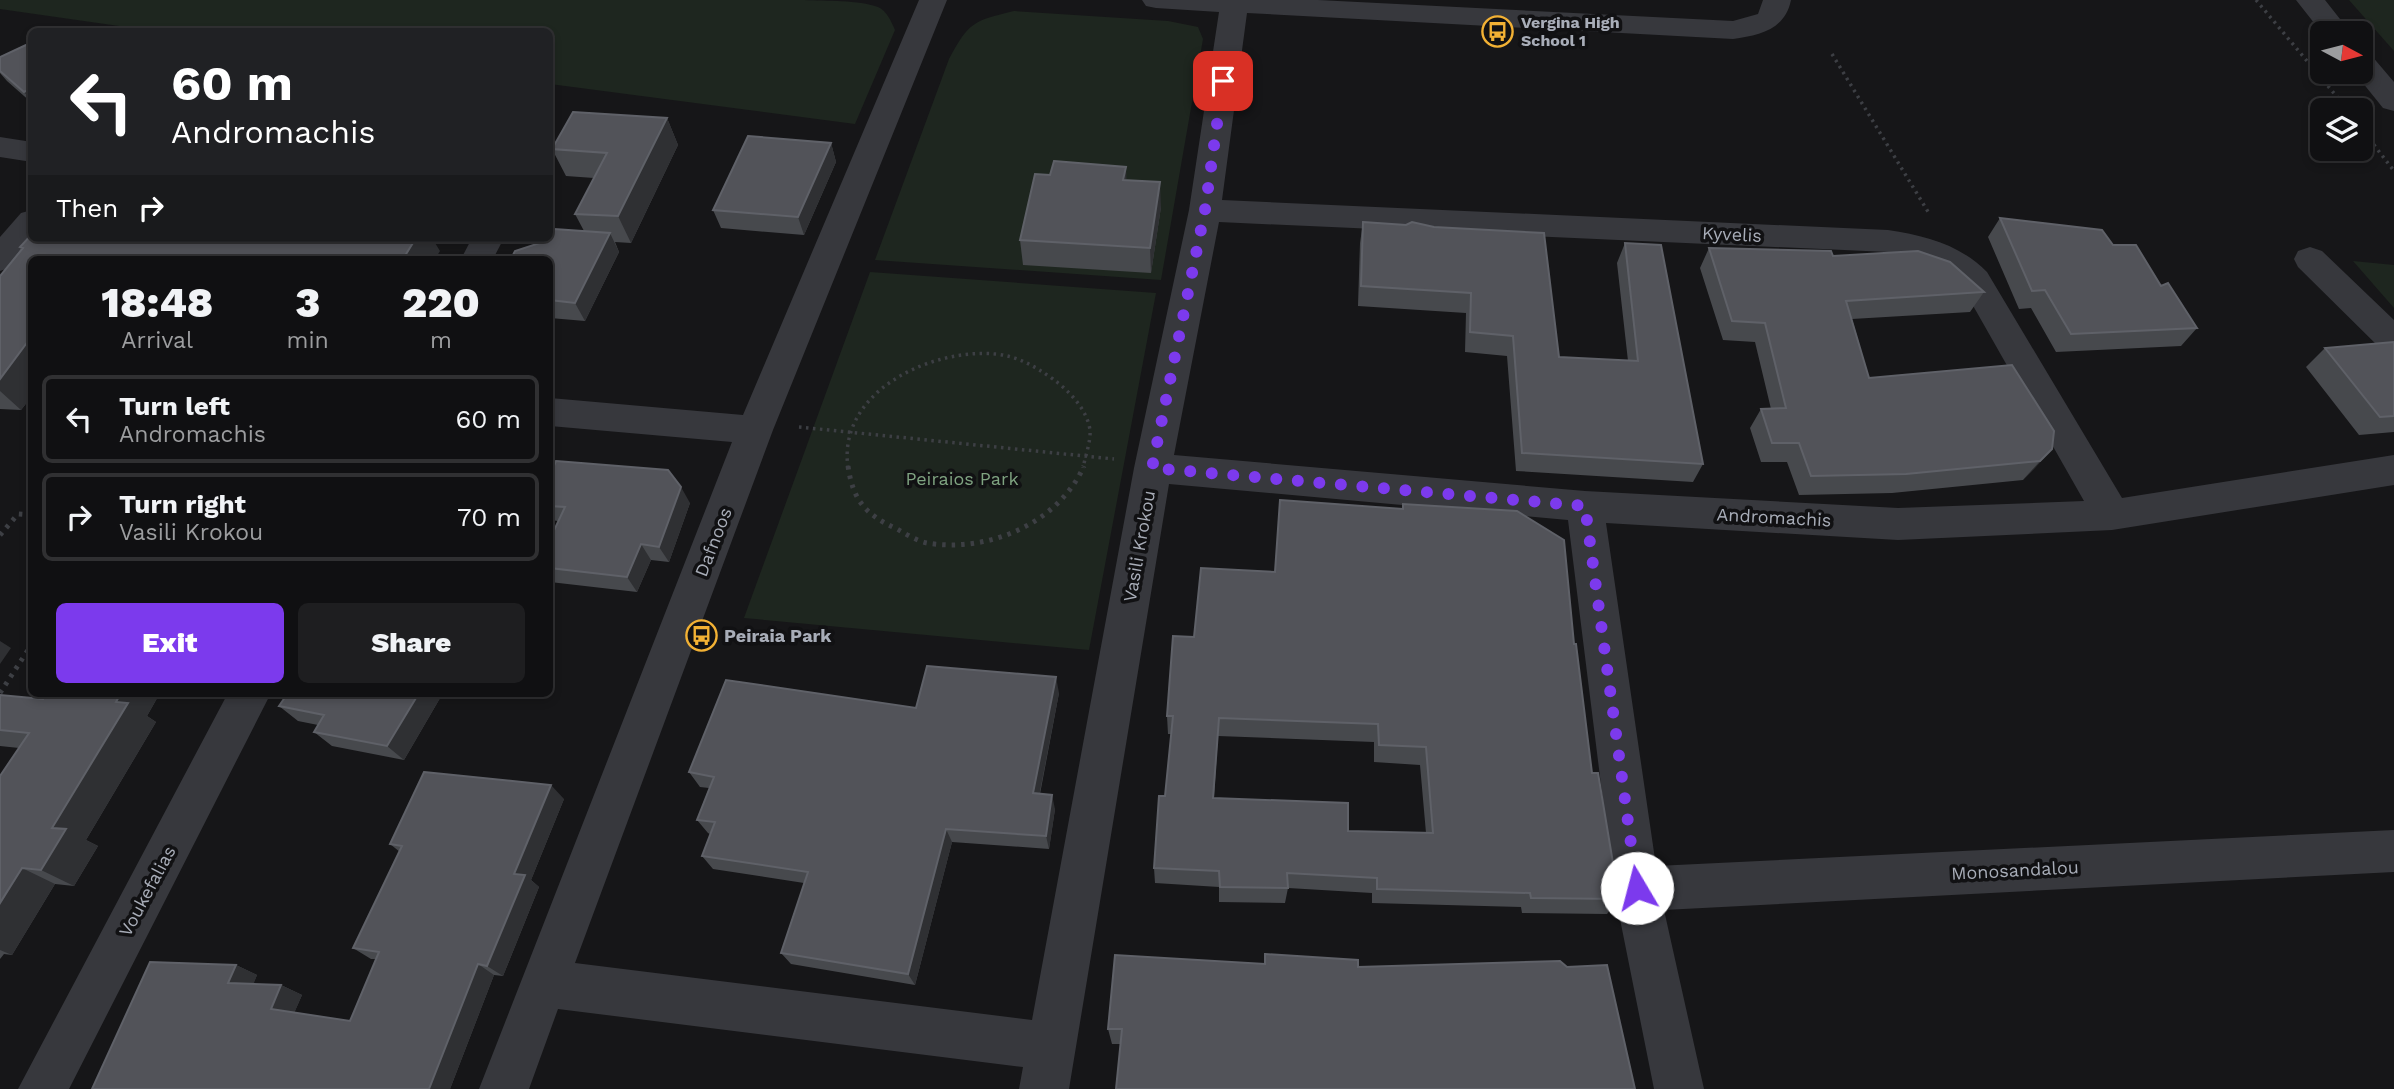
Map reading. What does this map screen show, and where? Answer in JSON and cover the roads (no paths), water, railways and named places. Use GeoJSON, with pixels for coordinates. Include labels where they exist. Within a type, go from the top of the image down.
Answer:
{"type":"FeatureCollection","features":[{"type":"Feature","properties":{"kind":"street","name":"Dafnoos"},"geometry":{"type":"LineString","coordinates":[[504,1089],[755,430],[933,0]]}},
{"type":"Feature","properties":{"kind":"street"},"geometry":{"type":"LineString","coordinates":[[1156,0],[1733,30],[1758,26],[1773,9]]}},
{"type":"Feature","properties":{"kind":"street"},"geometry":{"type":"LineString","coordinates":[[2309,0],[2327,21]]}},
{"type":"Feature","properties":{"kind":"street","name":"Vasili Krokou"},"geometry":{"type":"LineString","coordinates":[[1047,1067],[1137,463],[1205,210],[1234,4]]}},
{"type":"Feature","properties":{"kind":"street"},"geometry":{"type":"LineString","coordinates":[[2373,76],[2394,101]]}},
{"type":"Feature","properties":{"kind":"street"},"geometry":{"type":"LineString","coordinates":[[0,147],[28,151]]}},
{"type":"Feature","properties":{"kind":"street","name":"Kyvelis"},"geometry":{"type":"LineString","coordinates":[[1205,210],[1888,242],[1931,248],[1958,262],[1975,280],[2112,515]]}},
{"type":"Feature","properties":{"kind":"street"},"geometry":{"type":"LineString","coordinates":[[0,259],[28,226]]}},
{"type":"Feature","properties":{"kind":"street"},"geometry":{"type":"LineString","coordinates":[[2310,259],[2394,341]]}},
{"type":"Feature","properties":{"kind":"street"},"geometry":{"type":"LineString","coordinates":[[553,412],[755,430]]}},
{"type":"Feature","properties":{"kind":"street","name":"Andromachis"},"geometry":{"type":"LineString","coordinates":[[1137,463],[1585,506],[1898,524],[2112,515],[2394,470]]}},
{"type":"Feature","properties":{"kind":"street"},"geometry":{"type":"LineString","coordinates":[[1585,506],[1637,888],[1679,1089]]}},
{"type":"Feature","properties":{"kind":"street","name":"Voukefalias"},"geometry":{"type":"LineString","coordinates":[[43,1089],[248,697]]}},
{"type":"Feature","properties":{"kind":"street","name":"Monosandalou"},"geometry":{"type":"LineString","coordinates":[[1637,888],[2394,851]]}},
{"type":"Feature","properties":{"kind":"street"},"geometry":{"type":"LineString","coordinates":[[543,983],[1047,1067]]}},
{"type":"Feature","properties":{"kind":"place","name":"Vergina High School 1"},"geometry":{"type":"Point","coordinates":[1498,31]}},
{"type":"Feature","properties":{"kind":"place","name":"Peiraia Park"},"geometry":{"type":"Point","coordinates":[701,635]}},
{"type":"Feature","properties":{"kind":"park label","name":"Peiraios Park"},"geometry":{"type":"Point","coordinates":[962,478]}}]}
